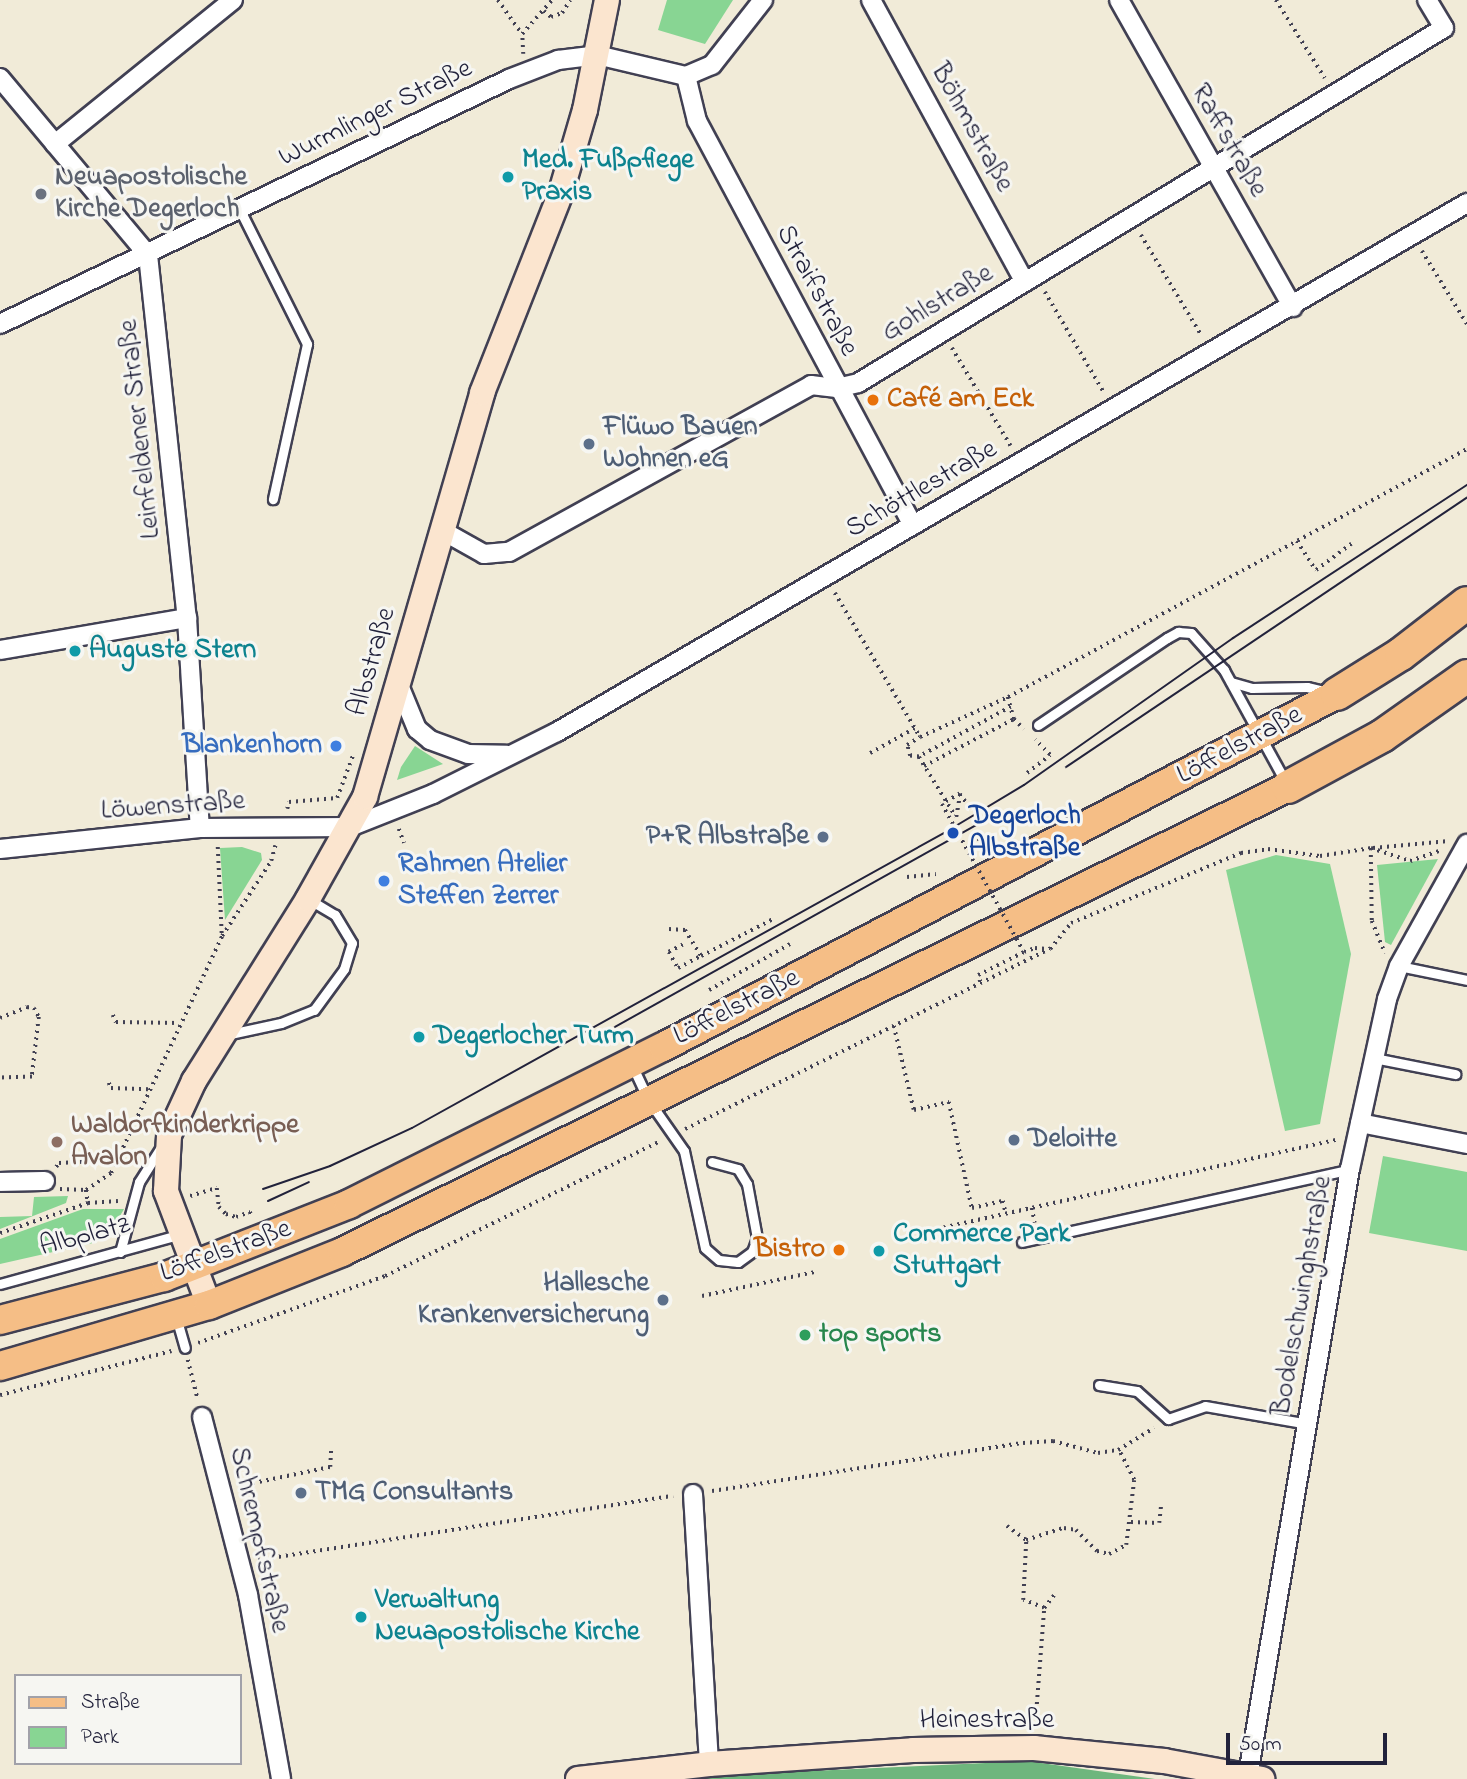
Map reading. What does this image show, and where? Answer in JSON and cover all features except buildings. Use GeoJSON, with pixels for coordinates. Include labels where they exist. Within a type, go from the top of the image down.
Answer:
{"type":"FeatureCollection","features":[{"type":"Feature","properties":{"kind":"highway"},"geometry":{"type":"LineString","coordinates":[[1337,694],[1401,654],[1467,603]]}},
{"type":"Feature","properties":{"kind":"highway"},"geometry":{"type":"LineString","coordinates":[[1288,787],[1382,736],[1467,676]]}},
{"type":"Feature","properties":{"kind":"main road","name":"Löffelstraße"},"geometry":{"type":"LineString","coordinates":[[0,1320],[194,1266],[349,1204],[631,1063],[1337,694]]}},
{"type":"Feature","properties":{"kind":"main road","name":"Löffelstraße"},"geometry":{"type":"LineString","coordinates":[[0,1366],[209,1305],[342,1252],[1288,787]]}},
{"type":"Feature","properties":{"kind":"street"},"geometry":{"type":"LineString","coordinates":[[55,144],[233,0]]}},
{"type":"Feature","properties":{"kind":"street","name":"Albstraße"},"geometry":{"type":"LineString","coordinates":[[209,1305],[181,1234],[163,1176],[169,1135],[194,1081],[308,899],[365,797],[486,382],[561,192],[597,55],[607,0]]}},
{"type":"Feature","properties":{"kind":"street"},"geometry":{"type":"LineString","coordinates":[[685,76],[712,65],[763,0]]}},
{"type":"Feature","properties":{"kind":"street","name":"Böhmstraße"},"geometry":{"type":"LineString","coordinates":[[871,0],[1030,279]]}},
{"type":"Feature","properties":{"kind":"street","name":"Raffstraße"},"geometry":{"type":"LineString","coordinates":[[1119,0],[1293,307]]}},
{"type":"Feature","properties":{"kind":"street","name":"Gohlstraße"},"geometry":{"type":"LineString","coordinates":[[443,531],[484,554],[509,552],[811,385],[837,388],[858,383],[1444,28],[1427,0]]}},
{"type":"Feature","properties":{"kind":"street","name":"Wurmlinger Straße"},"geometry":{"type":"LineString","coordinates":[[0,324],[509,79],[558,60],[597,55],[685,76]]}},
{"type":"Feature","properties":{"kind":"street","name":"Straifstraße"},"geometry":{"type":"LineString","coordinates":[[685,76],[697,121],[837,388],[914,525]]}},
{"type":"Feature","properties":{"kind":"street"},"geometry":{"type":"LineString","coordinates":[[0,78],[148,255]]}},
{"type":"Feature","properties":{"kind":"street","name":"Schöttlestraße"},"geometry":{"type":"LineString","coordinates":[[350,827],[433,794],[511,755],[1293,307],[1410,233],[1467,203]]}},
{"type":"Feature","properties":{"kind":"street","name":"Leinfeldener Straße"},"geometry":{"type":"LineString","coordinates":[[148,255],[209,827]]}},
{"type":"Feature","properties":{"kind":"street"},"geometry":{"type":"LineString","coordinates":[[0,650],[187,618]]}},
{"type":"Feature","properties":{"kind":"street"},"geometry":{"type":"LineString","coordinates":[[398,683],[417,729],[429,740],[468,754],[511,755]]}},
{"type":"Feature","properties":{"kind":"street","name":"Löwenstraße"},"geometry":{"type":"LineString","coordinates":[[0,849],[209,827],[350,827]]}},
{"type":"Feature","properties":{"kind":"street","name":"Bodelschwinghstraße"},"geometry":{"type":"LineString","coordinates":[[1255,1777],[1308,1424],[1350,1169],[1374,1058],[1399,966],[1459,844]]}},
{"type":"Feature","properties":{"kind":"street"},"geometry":{"type":"LineString","coordinates":[[1359,1129],[1467,1144]]}},
{"type":"Feature","properties":{"kind":"street"},"geometry":{"type":"LineString","coordinates":[[0,1182],[45,1181]]}},
{"type":"Feature","properties":{"kind":"street","name":"Schrempfstraße"},"geometry":{"type":"LineString","coordinates":[[202,1417],[248,1595],[281,1779]]}},
{"type":"Feature","properties":{"kind":"street"},"geometry":{"type":"LineString","coordinates":[[693,1494],[709,1764]]}},
{"type":"Feature","properties":{"kind":"street","name":"Heinestraße"},"geometry":{"type":"LineString","coordinates":[[578,1779],[709,1764],[913,1751],[1034,1748],[1255,1777]]}},
{"type":"Feature","properties":{"kind":"lane"},"geometry":{"type":"LineString","coordinates":[[240,210],[307,344],[273,499]]}},
{"type":"Feature","properties":{"kind":"lane"},"geometry":{"type":"LineString","coordinates":[[1038,725],[1178,632],[1202,641],[1230,682],[1288,787]]}},
{"type":"Feature","properties":{"kind":"lane"},"geometry":{"type":"LineString","coordinates":[[1230,682],[1276,690],[1307,687],[1337,694]]}},
{"type":"Feature","properties":{"kind":"lane"},"geometry":{"type":"LineString","coordinates":[[225,1035],[281,1023],[314,1010],[344,969],[352,943],[335,915],[308,899]]}},
{"type":"Feature","properties":{"kind":"lane"},"geometry":{"type":"LineString","coordinates":[[1399,966],[1467,980]]}},
{"type":"Feature","properties":{"kind":"lane"},"geometry":{"type":"LineString","coordinates":[[1374,1058],[1455,1073]]}},
{"type":"Feature","properties":{"kind":"lane"},"geometry":{"type":"LineString","coordinates":[[631,1063],[649,1101],[684,1151],[705,1248],[719,1260],[738,1262],[752,1252],[757,1238],[747,1184],[738,1169],[712,1162]]}},
{"type":"Feature","properties":{"kind":"lane"},"geometry":{"type":"LineString","coordinates":[[120,1252],[139,1182],[169,1135]]}},
{"type":"Feature","properties":{"kind":"lane"},"geometry":{"type":"LineString","coordinates":[[1022,1242],[1350,1169]]}},
{"type":"Feature","properties":{"kind":"lane","name":"Albplatz"},"geometry":{"type":"LineString","coordinates":[[0,1284],[181,1234]]}},
{"type":"Feature","properties":{"kind":"lane"},"geometry":{"type":"LineString","coordinates":[[176,1315],[185,1348]]}},
{"type":"Feature","properties":{"kind":"lane"},"geometry":{"type":"LineString","coordinates":[[1099,1385],[1137,1391],[1168,1419],[1205,1406],[1308,1424]]}},
{"type":"Feature","properties":{"kind":"path"},"geometry":{"type":"LineString","coordinates":[[498,0],[522,34],[523,56]]}},
{"type":"Feature","properties":{"kind":"path"},"geometry":{"type":"LineString","coordinates":[[522,34],[552,0]]}},
{"type":"Feature","properties":{"kind":"path"},"geometry":{"type":"LineString","coordinates":[[544,11],[551,17],[562,13],[570,0]]}},
{"type":"Feature","properties":{"kind":"path"},"geometry":{"type":"LineString","coordinates":[[1276,0],[1335,95]]}},
{"type":"Feature","properties":{"kind":"path"},"geometry":{"type":"LineString","coordinates":[[1131,219],[1212,353]]}},
{"type":"Feature","properties":{"kind":"path"},"geometry":{"type":"LineString","coordinates":[[1410,233],[1467,324]]}},
{"type":"Feature","properties":{"kind":"path"},"geometry":{"type":"LineString","coordinates":[[1030,279],[1114,410]]}},
{"type":"Feature","properties":{"kind":"path"},"geometry":{"type":"LineString","coordinates":[[943,332],[1021,463]]}},
{"type":"Feature","properties":{"kind":"path"},"geometry":{"type":"LineString","coordinates":[[1011,706],[919,757],[910,756],[907,745],[920,737],[1008,696],[1467,449]]}},
{"type":"Feature","properties":{"kind":"path"},"geometry":{"type":"LineString","coordinates":[[1297,541],[1316,570],[1351,544]]}},
{"type":"Feature","properties":{"kind":"path"},"geometry":{"type":"LineString","coordinates":[[825,576],[920,737]]}},
{"type":"Feature","properties":{"kind":"path"},"geometry":{"type":"LineString","coordinates":[[1008,696],[1014,719],[1050,755],[1027,772]]}},
{"type":"Feature","properties":{"kind":"path"},"geometry":{"type":"LineString","coordinates":[[924,766],[1014,719]]}},
{"type":"Feature","properties":{"kind":"path"},"geometry":{"type":"LineString","coordinates":[[870,753],[915,728]]}},
{"type":"Feature","properties":{"kind":"path"},"geometry":{"type":"LineString","coordinates":[[117,1160],[59,1163],[45,1181],[56,1189],[86,1190],[111,1173],[222,936],[271,861],[289,802],[337,798],[350,754],[375,761]]}},
{"type":"Feature","properties":{"kind":"path"},"geometry":{"type":"LineString","coordinates":[[919,757],[956,817],[960,794]]}},
{"type":"Feature","properties":{"kind":"path"},"geometry":{"type":"LineString","coordinates":[[960,794],[970,808]]}},
{"type":"Feature","properties":{"kind":"path"},"geometry":{"type":"LineString","coordinates":[[960,794],[942,804],[1024,952]]}},
{"type":"Feature","properties":{"kind":"path"},"geometry":{"type":"LineString","coordinates":[[209,827],[222,936]]}},
{"type":"Feature","properties":{"kind":"path"},"geometry":{"type":"LineString","coordinates":[[979,839],[986,851]]}},
{"type":"Feature","properties":{"kind":"path"},"geometry":{"type":"LineString","coordinates":[[0,1395],[185,1348],[385,1276],[1050,949],[1071,923],[1241,853],[1268,849],[1320,856],[1405,842],[1459,844]]}},
{"type":"Feature","properties":{"kind":"path"},"geometry":{"type":"LineString","coordinates":[[1371,848],[1410,860],[1459,844]]}},
{"type":"Feature","properties":{"kind":"path"},"geometry":{"type":"LineString","coordinates":[[1371,848],[1372,921],[1381,949],[1399,966]]}},
{"type":"Feature","properties":{"kind":"path"},"geometry":{"type":"LineString","coordinates":[[962,863],[973,858]]}},
{"type":"Feature","properties":{"kind":"path"},"geometry":{"type":"LineString","coordinates":[[907,877],[940,872]]}},
{"type":"Feature","properties":{"kind":"path"},"geometry":{"type":"LineString","coordinates":[[683,945],[669,952],[678,968],[775,918]]}},
{"type":"Feature","properties":{"kind":"path"},"geometry":{"type":"LineString","coordinates":[[669,929],[685,930],[701,956]]}},
{"type":"Feature","properties":{"kind":"path"},"geometry":{"type":"LineString","coordinates":[[709,990],[790,944]]}},
{"type":"Feature","properties":{"kind":"path"},"geometry":{"type":"LineString","coordinates":[[980,982],[978,975],[1024,952],[1035,948],[1050,949]]}},
{"type":"Feature","properties":{"kind":"path"},"geometry":{"type":"LineString","coordinates":[[0,1018],[27,1007],[38,1012],[32,1077],[0,1078]]}},
{"type":"Feature","properties":{"kind":"path"},"geometry":{"type":"LineString","coordinates":[[144,1022],[145,1014]]}},
{"type":"Feature","properties":{"kind":"path"},"geometry":{"type":"LineString","coordinates":[[113,1015],[116,1022],[179,1023]]}},
{"type":"Feature","properties":{"kind":"path"},"geometry":{"type":"LineString","coordinates":[[894,1026],[914,1110],[949,1102],[972,1208],[1003,1201],[1006,1214]]}},
{"type":"Feature","properties":{"kind":"path"},"geometry":{"type":"LineString","coordinates":[[109,1083],[111,1088],[149,1088]]}},
{"type":"Feature","properties":{"kind":"path"},"geometry":{"type":"LineString","coordinates":[[937,1228],[1006,1214],[1359,1129]]}},
{"type":"Feature","properties":{"kind":"path"},"geometry":{"type":"LineString","coordinates":[[0,1233],[88,1203]]}},
{"type":"Feature","properties":{"kind":"path"},"geometry":{"type":"LineString","coordinates":[[702,1296],[815,1272]]}},
{"type":"Feature","properties":{"kind":"path","name":"Schrempfstraße"},"geometry":{"type":"LineString","coordinates":[[185,1348],[202,1417]]}},
{"type":"Feature","properties":{"kind":"path"},"geometry":{"type":"LineString","coordinates":[[220,1490],[330,1466],[331,1450]]}},
{"type":"Feature","properties":{"kind":"path"},"geometry":{"type":"LineString","coordinates":[[1026,1540],[1053,1529],[1076,1530],[1086,1544],[1109,1554],[1126,1545],[1131,1522],[1133,1480],[1118,1450]]}},
{"type":"Feature","properties":{"kind":"path"},"geometry":{"type":"LineString","coordinates":[[1131,1522],[1159,1523],[1161,1504]]}},
{"type":"Feature","properties":{"kind":"path"},"geometry":{"type":"LineString","coordinates":[[1007,1526],[1026,1540]]}},
{"type":"Feature","properties":{"kind":"path"},"geometry":{"type":"LineString","coordinates":[[1026,1540],[1023,1600],[1044,1608]]}},
{"type":"Feature","properties":{"kind":"path"},"geometry":{"type":"LineString","coordinates":[[1034,1748],[1044,1608],[1054,1595]]}},
{"type":"Feature","properties":{"kind":"green space"},"geometry":{"type":"Polygon","coordinates":[[[667,0],[733,0],[705,44],[658,30],[667,0]]]}},
{"type":"Feature","properties":{"kind":"green space"},"geometry":{"type":"Polygon","coordinates":[[[415,746],[443,764],[397,780],[401,767],[415,746]]]}},
{"type":"Feature","properties":{"kind":"green space"},"geometry":{"type":"Polygon","coordinates":[[[242,847],[261,853],[262,860],[225,920],[220,848],[242,847]]]}},
{"type":"Feature","properties":{"kind":"green space"},"geometry":{"type":"Polygon","coordinates":[[[1276,855],[1330,864],[1351,954],[1320,1124],[1285,1131],[1226,870],[1276,855]]]}},
{"type":"Feature","properties":{"kind":"green space"},"geometry":{"type":"Polygon","coordinates":[[[1438,859],[1391,945],[1385,942],[1377,865],[1438,859]]]}},
{"type":"Feature","properties":{"kind":"green space"},"geometry":{"type":"Polygon","coordinates":[[[1383,1156],[1467,1172],[1467,1251],[1369,1233],[1383,1156]]]}},
{"type":"Feature","properties":{"kind":"green space"},"geometry":{"type":"Polygon","coordinates":[[[68,1196],[66,1203],[0,1229],[0,1217],[32,1216],[34,1197],[68,1196]]]}},
{"type":"Feature","properties":{"kind":"green space"},"geometry":{"type":"Polygon","coordinates":[[[83,1209],[124,1209],[112,1230],[93,1243],[0,1264],[0,1239],[83,1209]]]}},
{"type":"Feature","properties":{"kind":"green space"},"geometry":{"type":"Polygon","coordinates":[[[1027,1761],[1155,1779],[693,1779],[724,1775],[1027,1761]]]}},
{"type":"Feature","properties":{"kind":"tram line"},"geometry":{"type":"LineString","coordinates":[[263,1189],[330,1166],[412,1128],[944,833],[1024,785],[1233,638],[1467,485]]}},
{"type":"Feature","properties":{"kind":"tram line"},"geometry":{"type":"LineString","coordinates":[[1066,767],[1467,498]]}},
{"type":"Feature","properties":{"kind":"tram line"},"geometry":{"type":"LineString","coordinates":[[615,1027],[990,817]]}},
{"type":"Feature","properties":{"kind":"tram line"},"geometry":{"type":"LineString","coordinates":[[268,1201],[309,1182]]}},
{"type":"Feature","properties":{"kind":"place","name":"Med. Fußpflege Praxis"},"geometry":{"type":"Point","coordinates":[508,177]}},
{"type":"Feature","properties":{"kind":"place","name":"Neuapostolische Kirche Degerloch"},"geometry":{"type":"Point","coordinates":[41,194]}},
{"type":"Feature","properties":{"kind":"place","name":"Café am Eck"},"geometry":{"type":"Point","coordinates":[873,400]}},
{"type":"Feature","properties":{"kind":"place","name":"Flüwo Bauen Wohnen eG"},"geometry":{"type":"Point","coordinates":[589,444]}},
{"type":"Feature","properties":{"kind":"place","name":"Auguste Stern"},"geometry":{"type":"Point","coordinates":[75,651]}},
{"type":"Feature","properties":{"kind":"place","name":"Blankenhorn"},"geometry":{"type":"Point","coordinates":[336,746]}},
{"type":"Feature","properties":{"kind":"place","name":"Degerloch Albstraße"},"geometry":{"type":"Point","coordinates":[953,833]}},
{"type":"Feature","properties":{"kind":"place","name":"P+R Albstraße"},"geometry":{"type":"Point","coordinates":[823,837]}},
{"type":"Feature","properties":{"kind":"place","name":"Rahmen Atelier Steffen Zerrer"},"geometry":{"type":"Point","coordinates":[384,881]}},
{"type":"Feature","properties":{"kind":"place","name":"Degerlocher Turm"},"geometry":{"type":"Point","coordinates":[419,1037]}},
{"type":"Feature","properties":{"kind":"place","name":"Deloitte"},"geometry":{"type":"Point","coordinates":[1014,1140]}},
{"type":"Feature","properties":{"kind":"place","name":"Waldorfkinderkrippe Avalon"},"geometry":{"type":"Point","coordinates":[57,1142]}},
{"type":"Feature","properties":{"kind":"place","name":"Bistro"},"geometry":{"type":"Point","coordinates":[839,1250]}},
{"type":"Feature","properties":{"kind":"place","name":"Commerce Park Stuttgart"},"geometry":{"type":"Point","coordinates":[879,1251]}},
{"type":"Feature","properties":{"kind":"place","name":"Hallesche Krankenversicherung"},"geometry":{"type":"Point","coordinates":[663,1300]}},
{"type":"Feature","properties":{"kind":"place","name":"top sports"},"geometry":{"type":"Point","coordinates":[805,1335]}},
{"type":"Feature","properties":{"kind":"place","name":"TMG Consultants"},"geometry":{"type":"Point","coordinates":[301,1493]}},
{"type":"Feature","properties":{"kind":"place","name":"Verwaltung Neuapostolische Kirche"},"geometry":{"type":"Point","coordinates":[361,1617]}}]}
